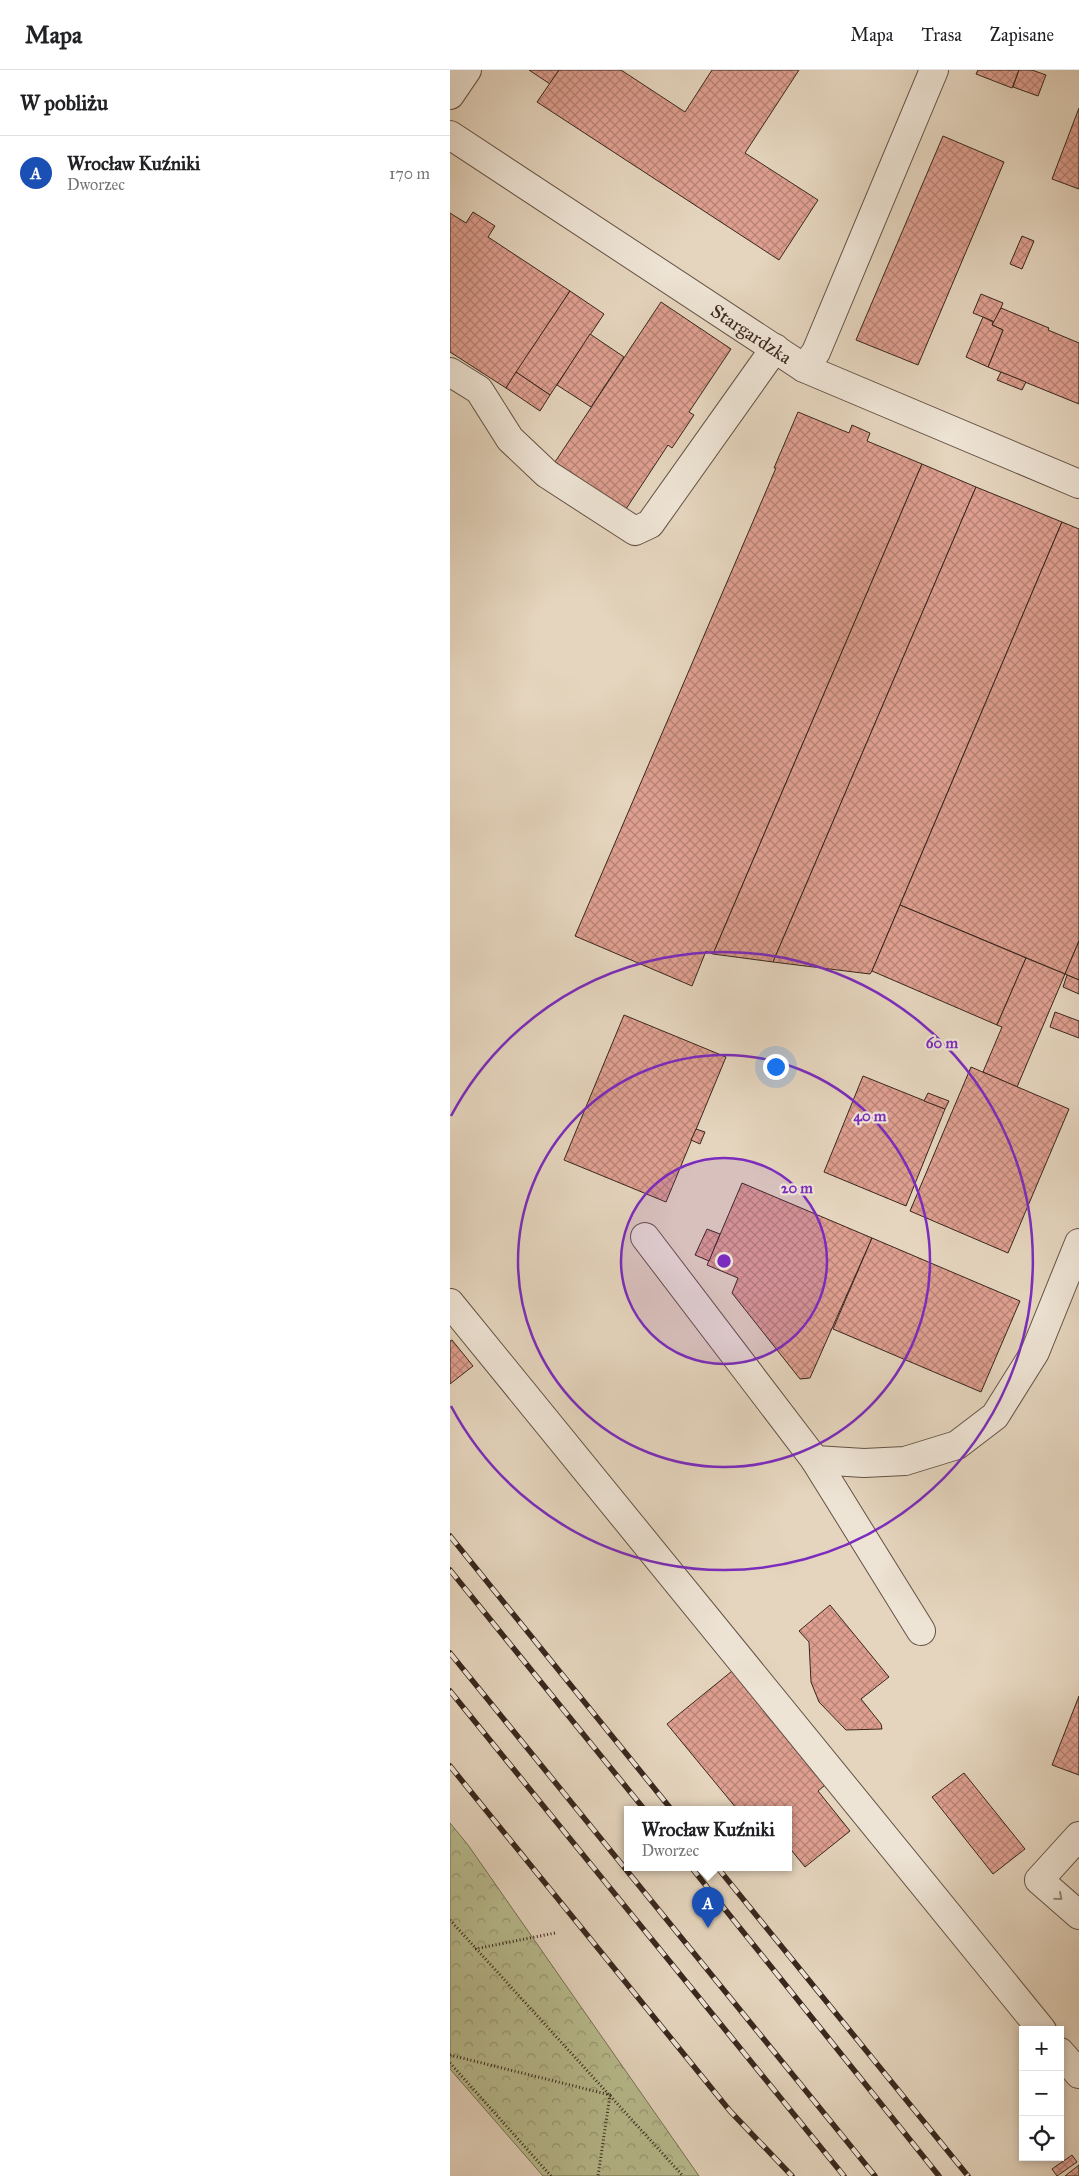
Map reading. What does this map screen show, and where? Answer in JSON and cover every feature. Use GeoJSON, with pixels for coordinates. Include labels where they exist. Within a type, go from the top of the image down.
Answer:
{"type":"FeatureCollection","features":[{"type":"Feature","properties":{"kind":"street"},"geometry":{"type":"LineString","coordinates":[[450,95],[467,70]]}},
{"type":"Feature","properties":{"kind":"street"},"geometry":{"type":"LineString","coordinates":[[804,368],[816,352],[934,70]]}},
{"type":"Feature","properties":{"kind":"street","name":"Stargardzka"},"geometry":{"type":"LineString","coordinates":[[450,135],[804,368],[1079,484]]}},
{"type":"Feature","properties":{"kind":"street"},"geometry":{"type":"LineString","coordinates":[[450,372],[479,390],[510,440],[547,474],[634,531],[650,524],[775,348]]}},
{"type":"Feature","properties":{"kind":"street"},"geometry":{"type":"LineString","coordinates":[[645,1237],[815,1460],[921,1631]]}},
{"type":"Feature","properties":{"kind":"street"},"geometry":{"type":"LineString","coordinates":[[815,1460],[864,1463],[905,1461],[957,1445],[995,1416],[1035,1352],[1079,1244]]}},
{"type":"Feature","properties":{"kind":"street"},"geometry":{"type":"LineString","coordinates":[[450,1303],[1039,2026]]}},
{"type":"Feature","properties":{"kind":"street"},"geometry":{"type":"LineString","coordinates":[[1079,1836],[1039,1880],[1079,1914]]}},
{"type":"Feature","properties":{"kind":"street"},"geometry":{"type":"LineString","coordinates":[[1064,2057],[1079,2074]]}},
{"type":"Feature","properties":{"kind":"path"},"geometry":{"type":"LineString","coordinates":[[450,1920],[474,1949],[610,2094],[682,2176]]}},
{"type":"Feature","properties":{"kind":"path"},"geometry":{"type":"LineString","coordinates":[[474,1949],[556,1933]]}},
{"type":"Feature","properties":{"kind":"path"},"geometry":{"type":"LineString","coordinates":[[450,2055],[610,2094]]}},
{"type":"Feature","properties":{"kind":"path"},"geometry":{"type":"LineString","coordinates":[[450,2062],[551,2176]]}},
{"type":"Feature","properties":{"kind":"path"},"geometry":{"type":"LineString","coordinates":[[598,2176],[610,2094]]}},
{"type":"Feature","properties":{"kind":"green space"},"geometry":{"type":"Polygon","coordinates":[[[450,1823],[468,1845],[699,2176],[543,2176],[450,2069],[450,2058],[452,2056],[450,2054],[450,1823]]]}},
{"type":"Feature","properties":{"kind":"building"},"geometry":{"type":"Polygon","coordinates":[[[529,70],[559,70],[550,84],[529,70]]]}},
{"type":"Feature","properties":{"kind":"building"},"geometry":{"type":"Polygon","coordinates":[[[559,70],[621,70],[685,112],[712,70],[799,70],[745,153],[818,200],[779,260],[537,102],[559,70]]]}},
{"type":"Feature","properties":{"kind":"building"},"geometry":{"type":"Polygon","coordinates":[[[978,70],[1019,70],[1012,88],[976,74],[978,70]]]}},
{"type":"Feature","properties":{"kind":"building"},"geometry":{"type":"Polygon","coordinates":[[[1019,70],[1032,70],[1046,75],[1038,96],[1013,87],[1019,70]]]}},
{"type":"Feature","properties":{"kind":"building"},"geometry":{"type":"Polygon","coordinates":[[[1079,108],[1079,189],[1052,179],[1079,108]]]}},
{"type":"Feature","properties":{"kind":"building"},"geometry":{"type":"Polygon","coordinates":[[[943,136],[1004,162],[918,365],[856,340],[943,136]]]}},
{"type":"Feature","properties":{"kind":"building"},"geometry":{"type":"Polygon","coordinates":[[[473,212],[495,226],[488,237],[570,291],[506,388],[450,352],[450,213],[466,223],[473,212]]]}},
{"type":"Feature","properties":{"kind":"building"},"geometry":{"type":"Polygon","coordinates":[[[1022,236],[1034,241],[1022,269],[1010,264],[1022,236]]]}},
{"type":"Feature","properties":{"kind":"building"},"geometry":{"type":"Polygon","coordinates":[[[570,291],[604,314],[550,395],[516,372],[570,291]]]}},
{"type":"Feature","properties":{"kind":"building"},"geometry":{"type":"Polygon","coordinates":[[[981,294],[1003,303],[995,322],[973,313],[981,294]]]}},
{"type":"Feature","properties":{"kind":"building"},"geometry":{"type":"Polygon","coordinates":[[[661,302],[731,349],[689,412],[694,415],[672,448],[668,445],[626,509],[555,462],[661,302]]]}},
{"type":"Feature","properties":{"kind":"building"},"geometry":{"type":"Polygon","coordinates":[[[1001,308],[1079,343],[1079,404],[988,367],[1003,330],[992,325],[1001,308]]]}},
{"type":"Feature","properties":{"kind":"building"},"geometry":{"type":"Polygon","coordinates":[[[983,317],[993,322],[992,325],[1003,330],[988,367],[966,357],[983,317]]]}},
{"type":"Feature","properties":{"kind":"building"},"geometry":{"type":"Polygon","coordinates":[[[590,334],[624,357],[591,407],[557,385],[590,334]]]}},
{"type":"Feature","properties":{"kind":"building"},"geometry":{"type":"Polygon","coordinates":[[[516,372],[550,395],[540,411],[506,388],[516,372]]]}},
{"type":"Feature","properties":{"kind":"building"},"geometry":{"type":"Polygon","coordinates":[[[1001,372],[1026,382],[1022,390],[997,380],[1001,372]]]}},
{"type":"Feature","properties":{"kind":"building"},"geometry":{"type":"Polygon","coordinates":[[[798,412],[849,433],[852,425],[870,433],[867,441],[922,464],[713,954],[706,951],[692,986],[575,936],[776,468],[774,468],[798,412]]]}},
{"type":"Feature","properties":{"kind":"building"},"geometry":{"type":"Polygon","coordinates":[[[922,464],[976,487],[773,962],[713,954],[922,464]]]}},
{"type":"Feature","properties":{"kind":"building"},"geometry":{"type":"Polygon","coordinates":[[[976,487],[1062,522],[872,971],[870,974],[773,962],[976,487]]]}},
{"type":"Feature","properties":{"kind":"building"},"geometry":{"type":"Polygon","coordinates":[[[1062,522],[1079,529],[1079,941],[1065,974],[900,905],[1062,522]]]}},
{"type":"Feature","properties":{"kind":"building"},"geometry":{"type":"Polygon","coordinates":[[[900,905],[1026,958],[997,1025],[872,971],[900,905]]]}},
{"type":"Feature","properties":{"kind":"building"},"geometry":{"type":"Polygon","coordinates":[[[1079,941],[1079,980],[1065,974],[1079,941]]]}},
{"type":"Feature","properties":{"kind":"building"},"geometry":{"type":"Polygon","coordinates":[[[1026,958],[1065,974],[1017,1087],[983,1072],[1002,1027],[997,1025],[1026,958]]]}},
{"type":"Feature","properties":{"kind":"building"},"geometry":{"type":"Polygon","coordinates":[[[1067,975],[1079,980],[1079,994],[1063,987],[1067,975]]]}},
{"type":"Feature","properties":{"kind":"building"},"geometry":{"type":"Polygon","coordinates":[[[1055,1012],[1079,1021],[1079,1038],[1050,1027],[1055,1012]]]}},
{"type":"Feature","properties":{"kind":"building"},"geometry":{"type":"Polygon","coordinates":[[[624,1015],[726,1057],[666,1202],[564,1160],[624,1015]]]}},
{"type":"Feature","properties":{"kind":"building"},"geometry":{"type":"Polygon","coordinates":[[[971,1067],[1069,1109],[1008,1253],[910,1211],[971,1067]]]}},
{"type":"Feature","properties":{"kind":"building"},"geometry":{"type":"Polygon","coordinates":[[[863,1076],[945,1109],[906,1206],[824,1172],[863,1076]]]}},
{"type":"Feature","properties":{"kind":"building"},"geometry":{"type":"Polygon","coordinates":[[[928,1093],[949,1101],[945,1109],[924,1101],[928,1093]]]}},
{"type":"Feature","properties":{"kind":"building"},"geometry":{"type":"Polygon","coordinates":[[[696,1129],[705,1132],[700,1144],[691,1140],[696,1129]]]}},
{"type":"Feature","properties":{"kind":"building"},"geometry":{"type":"Polygon","coordinates":[[[742,1183],[872,1238],[810,1378],[800,1379],[732,1293],[738,1278],[707,1265],[742,1183]]]}},
{"type":"Feature","properties":{"kind":"building"},"geometry":{"type":"Polygon","coordinates":[[[707,1229],[720,1234],[709,1261],[695,1255],[707,1229]]]}},
{"type":"Feature","properties":{"kind":"building"},"geometry":{"type":"Polygon","coordinates":[[[872,1238],[1020,1301],[981,1392],[833,1329],[872,1238]]]}},
{"type":"Feature","properties":{"kind":"building"},"geometry":{"type":"Polygon","coordinates":[[[452,1340],[473,1366],[450,1384],[450,1341],[452,1340]]]}},
{"type":"Feature","properties":{"kind":"building"},"geometry":{"type":"Polygon","coordinates":[[[830,1605],[889,1677],[861,1699],[881,1724],[882,1729],[846,1730],[819,1702],[811,1682],[809,1642],[799,1631],[830,1605]]]}},
{"type":"Feature","properties":{"kind":"building"},"geometry":{"type":"Polygon","coordinates":[[[737,1667],[831,1780],[818,1791],[850,1831],[805,1867],[792,1851],[792,1806],[735,1806],[667,1724],[737,1667]]]}},
{"type":"Feature","properties":{"kind":"building"},"geometry":{"type":"Polygon","coordinates":[[[1079,1696],[1079,1775],[1052,1765],[1079,1696]]]}},
{"type":"Feature","properties":{"kind":"building"},"geometry":{"type":"Polygon","coordinates":[[[964,1773],[1025,1849],[993,1874],[932,1797],[964,1773]]]}},
{"type":"Feature","properties":{"kind":"building"},"geometry":{"type":"Polygon","coordinates":[[[1072,2155],[1077,2162],[1057,2176],[1052,2169],[1072,2155]]]}},
{"type":"Feature","properties":{"kind":"building"},"geometry":{"type":"Polygon","coordinates":[[[1079,2165],[1079,2176],[1065,2176],[1079,2165]]]}},
{"type":"Feature","properties":{"kind":"railway"},"geometry":{"type":"LineString","coordinates":[[450,1536],[669,1806]]}},
{"type":"Feature","properties":{"kind":"railway"},"geometry":{"type":"LineString","coordinates":[[450,1570],[642,1806]]}},
{"type":"Feature","properties":{"kind":"railway"},"geometry":{"type":"LineString","coordinates":[[450,1653],[624,1867]]}},
{"type":"Feature","properties":{"kind":"railway"},"geometry":{"type":"LineString","coordinates":[[450,1691],[844,2176]]}},
{"type":"Feature","properties":{"kind":"railway"},"geometry":{"type":"LineString","coordinates":[[450,1766],[730,2111],[792,2176]]}},
{"type":"Feature","properties":{"kind":"railway"},"geometry":{"type":"LineString","coordinates":[[627,1871],[875,2176]]}},
{"type":"Feature","properties":{"kind":"railway"},"geometry":{"type":"LineString","coordinates":[[694,1871],[939,2176]]}},
{"type":"Feature","properties":{"kind":"railway"},"geometry":{"type":"LineString","coordinates":[[720,1871],[968,2176]]}},
{"type":"Feature","properties":{"kind":"place","name":"Wrocław Kuźniki"},"geometry":{"type":"Point","coordinates":[708,1928]}}]}
